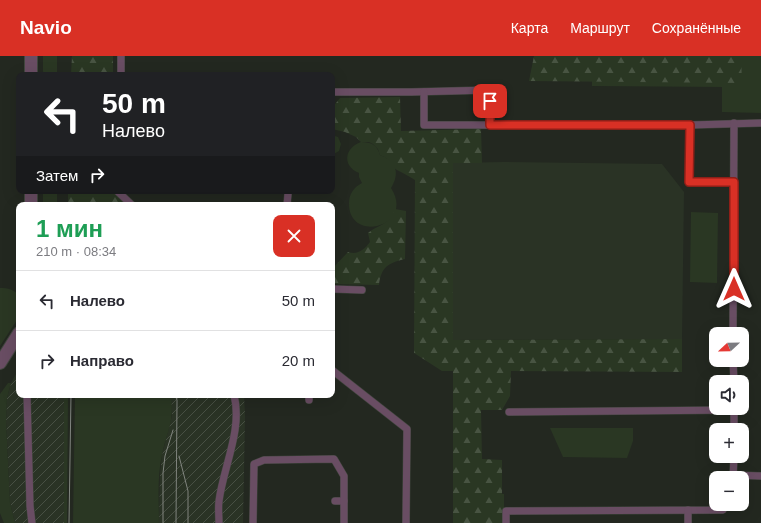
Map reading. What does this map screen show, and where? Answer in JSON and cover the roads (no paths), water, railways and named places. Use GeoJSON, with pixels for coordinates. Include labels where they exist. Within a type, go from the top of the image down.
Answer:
{"type":"FeatureCollection","features":[{"type":"Feature","properties":{"kind":"street"},"geometry":{"type":"LineString","coordinates":[[31,56],[31,72]]}},
{"type":"Feature","properties":{"kind":"street"},"geometry":{"type":"LineString","coordinates":[[0,363],[16,338]]}},
{"type":"Feature","properties":{"kind":"lane"},"geometry":{"type":"LineString","coordinates":[[121,56],[121,72]]}},
{"type":"Feature","properties":{"kind":"lane"},"geometry":{"type":"LineString","coordinates":[[335,92],[491,90],[490,125]]}},
{"type":"Feature","properties":{"kind":"lane"},"geometry":{"type":"LineString","coordinates":[[424,92],[424,125],[690,125],[761,123]]}},
{"type":"Feature","properties":{"kind":"lane"},"geometry":{"type":"LineString","coordinates":[[734,123],[734,327]]}},
{"type":"Feature","properties":{"kind":"lane"},"geometry":{"type":"LineString","coordinates":[[690,125],[689,182],[734,182]]}},
{"type":"Feature","properties":{"kind":"lane"},"geometry":{"type":"LineString","coordinates":[[120,194],[129,202]]}},
{"type":"Feature","properties":{"kind":"lane"},"geometry":{"type":"LineString","coordinates":[[287,202],[288,194]]}},
{"type":"Feature","properties":{"kind":"lane"},"geometry":{"type":"LineString","coordinates":[[335,289],[362,290]]}},
{"type":"Feature","properties":{"kind":"lane"},"geometry":{"type":"LineString","coordinates":[[335,372],[407,429],[406,523]]}},
{"type":"Feature","properties":{"kind":"lane"},"geometry":{"type":"LineString","coordinates":[[27,398],[30,506],[32,523]]}},
{"type":"Feature","properties":{"kind":"lane"},"geometry":{"type":"LineString","coordinates":[[219,523],[219,501],[235,426],[236,403],[235,398]]}},
{"type":"Feature","properties":{"kind":"lane"},"geometry":{"type":"LineString","coordinates":[[509,412],[709,409]]}},
{"type":"Feature","properties":{"kind":"lane"},"geometry":{"type":"LineString","coordinates":[[252,523],[254,464],[264,460],[334,459],[344,476],[344,523]]}},
{"type":"Feature","properties":{"kind":"lane"},"geometry":{"type":"LineString","coordinates":[[749,476],[761,476]]}},
{"type":"Feature","properties":{"kind":"lane"},"geometry":{"type":"LineString","coordinates":[[335,501],[344,501]]}},
{"type":"Feature","properties":{"kind":"lane"},"geometry":{"type":"LineString","coordinates":[[688,510],[688,523]]}},
{"type":"Feature","properties":{"kind":"lane"},"geometry":{"type":"LineString","coordinates":[[506,523],[506,511],[709,510]]}},
{"type":"Feature","properties":{"kind":"tram line"},"geometry":{"type":"LineString","coordinates":[[69,523],[71,398]]}},
{"type":"Feature","properties":{"kind":"tram line"},"geometry":{"type":"LineString","coordinates":[[176,398],[176,523]]}},
{"type":"Feature","properties":{"kind":"tram line"},"geometry":{"type":"LineString","coordinates":[[163,523],[163,473],[165,456],[173,430]]}},
{"type":"Feature","properties":{"kind":"tram line"},"geometry":{"type":"LineString","coordinates":[[179,456],[188,491],[188,523]]}}]}
